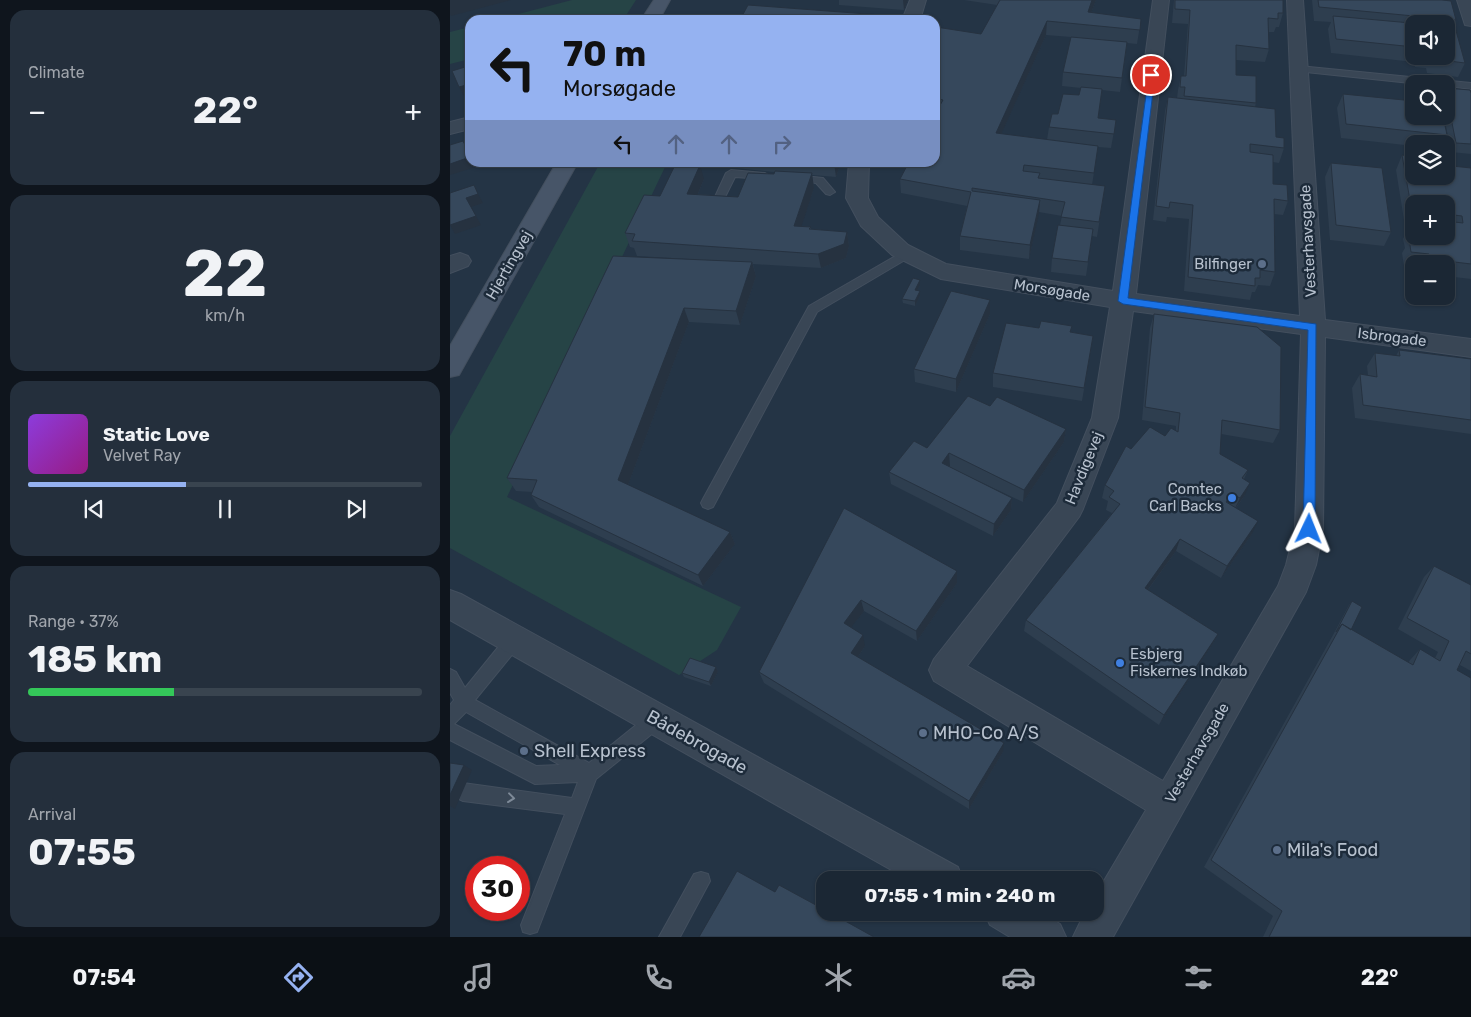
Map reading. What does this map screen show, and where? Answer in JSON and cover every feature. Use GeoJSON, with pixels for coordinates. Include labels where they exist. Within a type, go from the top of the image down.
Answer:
{"type":"FeatureCollection","features":[{"type":"Feature","properties":{"kind":"main road"},"geometry":{"type":"LineString","coordinates":[[653,15],[662,0]]}},
{"type":"Feature","properties":{"kind":"main road","name":"Hjertingvej"},"geometry":{"type":"LineString","coordinates":[[450,368],[565,167]]}},
{"type":"Feature","properties":{"kind":"street"},"geometry":{"type":"LineString","coordinates":[[913,15],[918,0]]}},
{"type":"Feature","properties":{"kind":"street","name":"Havdigevej"},"geometry":{"type":"LineString","coordinates":[[1161,0],[1123,301],[1105,418],[1069,508],[945,670],[1168,803]]}},
{"type":"Feature","properties":{"kind":"street","name":"Vesterhavsgade"},"geometry":{"type":"LineString","coordinates":[[1092,937],[1291,592],[1301,565],[1309,529],[1313,327],[1295,0]]}},
{"type":"Feature","properties":{"kind":"street"},"geometry":{"type":"LineString","coordinates":[[1465,0],[1471,21]]}},
{"type":"Feature","properties":{"kind":"street"},"geometry":{"type":"LineString","coordinates":[[450,128],[465,124]]}},
{"type":"Feature","properties":{"kind":"street","name":"Morsøgade"},"geometry":{"type":"LineString","coordinates":[[858,167],[858,198],[869,222],[900,250],[942,271],[1123,301],[1313,327]]}},
{"type":"Feature","properties":{"kind":"street","name":"Isbrogade"},"geometry":{"type":"LineString","coordinates":[[1313,327],[1471,348]]}},
{"type":"Feature","properties":{"kind":"street","name":"Bådebrogade"},"geometry":{"type":"LineString","coordinates":[[450,604],[929,871]]}},
{"type":"Feature","properties":{"kind":"street"},"geometry":{"type":"LineString","coordinates":[[1019,921],[1047,937]]}},
{"type":"Feature","properties":{"kind":"lane"},"geometry":{"type":"LineString","coordinates":[[1299,69],[1471,86]]}},
{"type":"Feature","properties":{"kind":"lane"},"geometry":{"type":"LineString","coordinates":[[719,199],[731,173],[819,180],[830,192]]}},
{"type":"Feature","properties":{"kind":"lane"},"geometry":{"type":"LineString","coordinates":[[708,503],[813,309],[906,254]]}},
{"type":"Feature","properties":{"kind":"lane"},"geometry":{"type":"LineString","coordinates":[[450,718],[514,640]]}},
{"type":"Feature","properties":{"kind":"lane"},"geometry":{"type":"LineString","coordinates":[[450,677],[464,702],[590,773]]}},
{"type":"Feature","properties":{"kind":"lane"},"geometry":{"type":"LineString","coordinates":[[530,925],[590,773],[657,719]]}},
{"type":"Feature","properties":{"kind":"lane"},"geometry":{"type":"LineString","coordinates":[[450,731],[535,775],[590,773]]}},
{"type":"Feature","properties":{"kind":"lane"},"geometry":{"type":"LineString","coordinates":[[463,792],[577,807]]}},
{"type":"Feature","properties":{"kind":"lane"},"geometry":{"type":"LineString","coordinates":[[668,937],[701,881]]}},
{"type":"Feature","properties":{"kind":"green space"},"geometry":{"type":"Polygon","coordinates":[[[572,0],[636,0],[626,15],[515,15],[572,0]]]}},
{"type":"Feature","properties":{"kind":"green space"},"geometry":{"type":"Polygon","coordinates":[[[465,28],[465,60],[450,64],[450,32],[465,28]]]}},
{"type":"Feature","properties":{"kind":"green space"},"geometry":{"type":"Polygon","coordinates":[[[598,167],[665,167],[507,497],[741,607],[717,650],[679,675],[450,548],[450,436],[598,167]]]}},
{"type":"Feature","properties":{"kind":"building"},"geometry":{"type":"Polygon","coordinates":[[[1000,0],[1092,0],[1088,12],[1141,19],[1140,30],[1047,21],[996,133],[1098,146],[1094,173],[1024,165],[1023,171],[1040,173],[1038,178],[1105,186],[1099,222],[1061,217],[1065,202],[972,188],[972,191],[1040,200],[1030,245],[960,236],[971,192],[900,179],[906,167],[940,167],[940,105],[943,100],[940,99],[940,28],[981,34],[1000,0]]]}},
{"type":"Feature","properties":{"kind":"building"},"geometry":{"type":"Polygon","coordinates":[[[1175,0],[1283,0],[1283,13],[1278,13],[1278,19],[1268,18],[1269,49],[1236,45],[1236,75],[1256,76],[1256,103],[1184,96],[1185,87],[1180,87],[1181,76],[1186,76],[1190,10],[1175,9],[1175,0]]]}},
{"type":"Feature","properties":{"kind":"building"},"geometry":{"type":"Polygon","coordinates":[[[1318,0],[1442,0],[1451,1],[1455,15],[1405,15],[1319,7],[1318,0]]]}},
{"type":"Feature","properties":{"kind":"building"},"geometry":{"type":"Polygon","coordinates":[[[748,5],[881,15],[743,15],[748,5]]]}},
{"type":"Feature","properties":{"kind":"building"},"geometry":{"type":"Polygon","coordinates":[[[1333,16],[1405,22],[1405,46],[1336,39],[1333,16]]]}},
{"type":"Feature","properties":{"kind":"building"},"geometry":{"type":"Polygon","coordinates":[[[1455,27],[1465,63],[1455,62],[1455,27]]]}},
{"type":"Feature","properties":{"kind":"building"},"geometry":{"type":"Polygon","coordinates":[[[1071,37],[1127,42],[1122,78],[1063,72],[1071,37]]]}},
{"type":"Feature","properties":{"kind":"building"},"geometry":{"type":"Polygon","coordinates":[[[465,67],[465,85],[459,87],[452,71],[465,67]]]}},
{"type":"Feature","properties":{"kind":"building"},"geometry":{"type":"Polygon","coordinates":[[[1081,87],[1102,89],[1098,118],[1116,120],[1114,134],[1049,127],[1052,114],[1058,114],[1063,94],[1079,95],[1081,87]]]}},
{"type":"Feature","properties":{"kind":"building"},"geometry":{"type":"Polygon","coordinates":[[[1455,89],[1470,90],[1471,144],[1456,143],[1452,125],[1455,125],[1455,89]]]}},
{"type":"Feature","properties":{"kind":"building"},"geometry":{"type":"Polygon","coordinates":[[[1343,94],[1405,100],[1405,125],[1445,125],[1447,135],[1346,124],[1343,94]]]}},
{"type":"Feature","properties":{"kind":"building"},"geometry":{"type":"Polygon","coordinates":[[[1168,97],[1275,109],[1276,137],[1284,138],[1284,148],[1250,144],[1250,152],[1273,155],[1273,184],[1287,185],[1288,201],[1274,199],[1275,272],[1260,270],[1260,278],[1255,278],[1255,286],[1188,277],[1193,205],[1170,202],[1169,208],[1156,206],[1168,97]]]}},
{"type":"Feature","properties":{"kind":"building"},"geometry":{"type":"Polygon","coordinates":[[[463,141],[465,145],[465,159],[450,164],[450,145],[463,141]]]}},
{"type":"Feature","properties":{"kind":"building"},"geometry":{"type":"Polygon","coordinates":[[[1402,155],[1405,156],[1405,172],[1402,155]]]}},
{"type":"Feature","properties":{"kind":"building"},"geometry":{"type":"Polygon","coordinates":[[[1331,163],[1382,168],[1391,232],[1336,225],[1331,163]]]}},
{"type":"Feature","properties":{"kind":"building"},"geometry":{"type":"Polygon","coordinates":[[[1455,166],[1471,168],[1471,264],[1455,262],[1455,255],[1429,255],[1411,252],[1410,245],[1455,245],[1455,222],[1463,223],[1462,216],[1455,215],[1455,195],[1409,195],[1407,185],[1455,185],[1455,166]]]}},
{"type":"Feature","properties":{"kind":"building"},"geometry":{"type":"Polygon","coordinates":[[[674,167],[699,167],[687,194],[738,197],[748,173],[774,174],[775,171],[812,173],[794,226],[847,232],[844,244],[818,254],[632,241],[635,234],[625,233],[644,195],[660,196],[674,167]]]}},
{"type":"Feature","properties":{"kind":"building"},"geometry":{"type":"Polygon","coordinates":[[[474,185],[478,194],[466,198],[476,216],[450,225],[450,193],[474,185]]]}},
{"type":"Feature","properties":{"kind":"building"},"geometry":{"type":"Polygon","coordinates":[[[1058,225],[1093,229],[1088,262],[1052,258],[1058,225]]]}},
{"type":"Feature","properties":{"kind":"building"},"geometry":{"type":"Polygon","coordinates":[[[613,256],[752,262],[736,311],[684,308],[618,480],[730,532],[698,575],[531,495],[537,480],[507,478],[613,256]]]}},
{"type":"Feature","properties":{"kind":"building"},"geometry":{"type":"Polygon","coordinates":[[[913,278],[920,280],[915,290],[920,291],[915,301],[902,299],[913,278]]]}},
{"type":"Feature","properties":{"kind":"building"},"geometry":{"type":"Polygon","coordinates":[[[951,291],[990,300],[956,379],[914,369],[951,291]]]}},
{"type":"Feature","properties":{"kind":"building"},"geometry":{"type":"Polygon","coordinates":[[[1154,314],[1257,327],[1281,347],[1280,430],[1222,420],[1220,454],[1248,470],[1242,478],[1250,483],[1240,498],[1232,494],[1226,502],[1258,521],[1227,566],[1180,539],[1145,588],[1218,634],[1164,715],[1026,620],[1120,504],[1109,497],[1114,491],[1105,485],[1126,446],[1131,449],[1150,427],[1165,436],[1171,428],[1178,432],[1180,413],[1145,407],[1154,314]]]}},
{"type":"Feature","properties":{"kind":"building"},"geometry":{"type":"Polygon","coordinates":[[[1041,321],[1072,326],[1070,332],[1093,336],[1084,388],[993,373],[1006,323],[1039,328],[1041,321]]]}},
{"type":"Feature","properties":{"kind":"building"},"geometry":{"type":"Polygon","coordinates":[[[1399,350],[1471,359],[1471,420],[1363,405],[1360,374],[1377,377],[1375,353],[1400,356],[1399,350]]]}},
{"type":"Feature","properties":{"kind":"building"},"geometry":{"type":"Polygon","coordinates":[[[968,396],[990,406],[997,397],[1066,429],[1024,490],[949,453],[942,463],[1012,498],[994,524],[889,472],[914,441],[927,448],[968,396]]]}},
{"type":"Feature","properties":{"kind":"building"},"geometry":{"type":"Polygon","coordinates":[[[844,508],[957,571],[916,631],[861,600],[844,623],[863,635],[851,653],[1004,743],[969,801],[759,672],[844,508]]]}},
{"type":"Feature","properties":{"kind":"building"},"geometry":{"type":"Polygon","coordinates":[[[1434,566],[1471,585],[1471,654],[1466,651],[1457,670],[1471,678],[1471,937],[1269,937],[1282,911],[1211,860],[1342,624],[1413,665],[1420,649],[1440,661],[1449,641],[1407,618],[1434,566]]]}},
{"type":"Feature","properties":{"kind":"building"},"geometry":{"type":"Polygon","coordinates":[[[1352,601],[1362,607],[1351,630],[1342,624],[1336,632],[1352,601]]]}},
{"type":"Feature","properties":{"kind":"building"},"geometry":{"type":"Polygon","coordinates":[[[690,658],[716,667],[709,682],[682,673],[690,658]]]}},
{"type":"Feature","properties":{"kind":"building"},"geometry":{"type":"Polygon","coordinates":[[[450,763],[464,765],[450,795],[450,763]]]}},
{"type":"Feature","properties":{"kind":"building"},"geometry":{"type":"Polygon","coordinates":[[[737,871],[775,892],[779,885],[816,905],[816,921],[845,921],[874,937],[699,937],[737,871]]]}},
{"type":"Feature","properties":{"kind":"place","name":"Bilfinger"},"geometry":{"type":"Point","coordinates":[1262,264]}},
{"type":"Feature","properties":{"kind":"place","name":"Comtec Carl Backs"},"geometry":{"type":"Point","coordinates":[1232,498]}},
{"type":"Feature","properties":{"kind":"place","name":"Esbjerg Fiskernes Indkøb"},"geometry":{"type":"Point","coordinates":[1120,663]}},
{"type":"Feature","properties":{"kind":"place","name":"MHO-Co A/S"},"geometry":{"type":"Point","coordinates":[923,733]}},
{"type":"Feature","properties":{"kind":"place","name":"Shell Express"},"geometry":{"type":"Point","coordinates":[524,751]}},
{"type":"Feature","properties":{"kind":"place","name":"Mila's Food"},"geometry":{"type":"Point","coordinates":[1277,850]}},
{"type":"Feature","properties":{"kind":"route"},"geometry":{"type":"LineString","coordinates":[[1151,75],[1123,301],[1313,327],[1309,529]]}}]}
